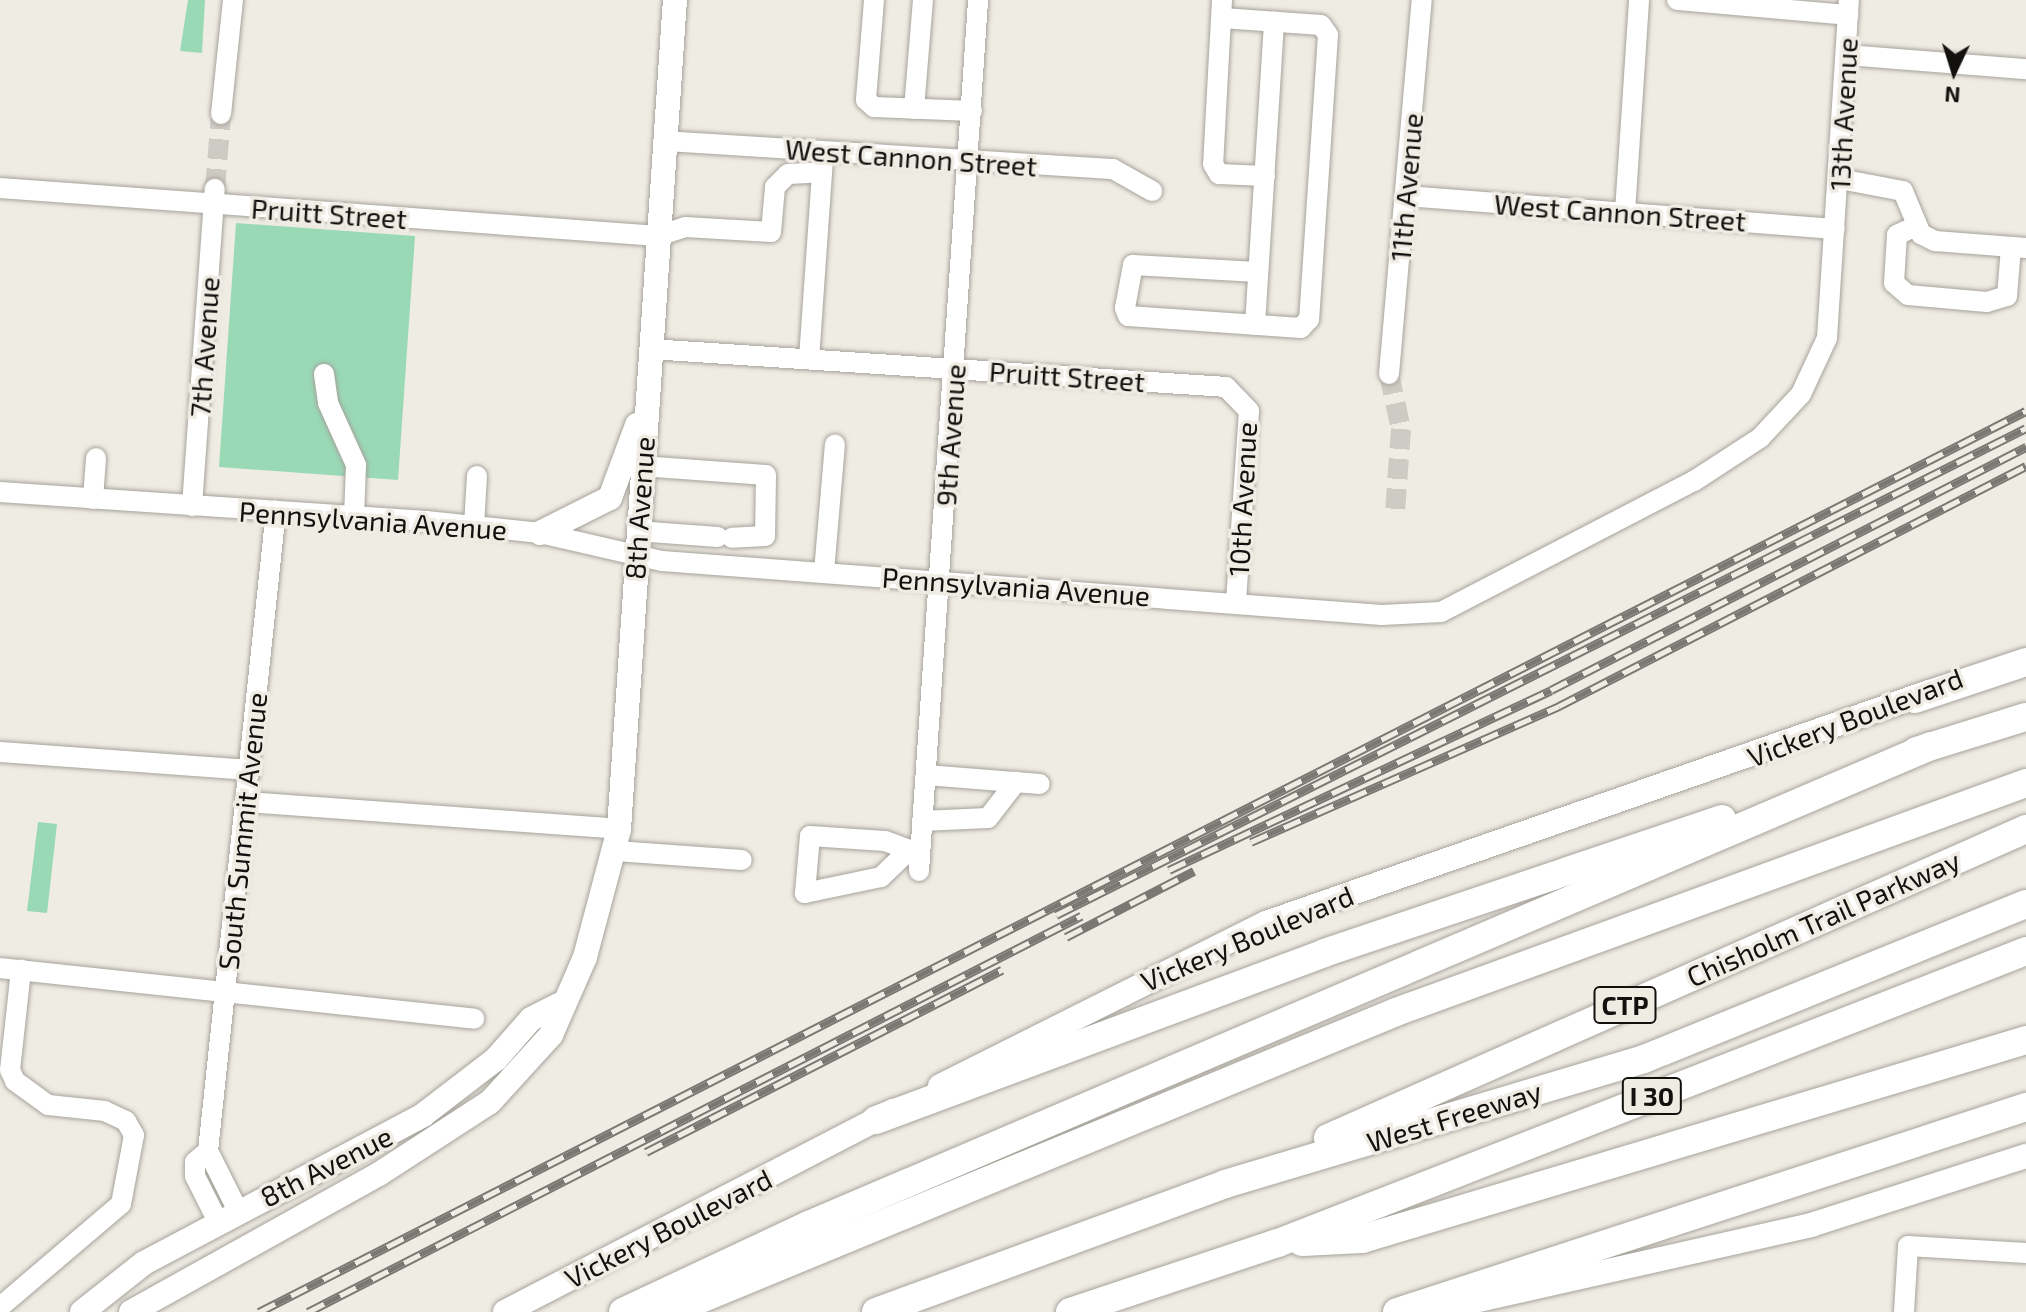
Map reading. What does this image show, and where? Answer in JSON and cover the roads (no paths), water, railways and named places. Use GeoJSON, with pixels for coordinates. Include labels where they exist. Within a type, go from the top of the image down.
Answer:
{"type":"FeatureCollection","features":[{"type":"Feature","properties":{"kind":"highway"},"geometry":{"type":"LineString","coordinates":[[1915,699],[2026,662]]}},
{"type":"Feature","properties":{"kind":"highway"},"geometry":{"type":"LineString","coordinates":[[623,1312],[809,1225],[1625,866],[1931,746],[2026,717]]}},
{"type":"Feature","properties":{"kind":"highway"},"geometry":{"type":"LineString","coordinates":[[669,1312],[1396,1012],[2026,783]]}},
{"type":"Feature","properties":{"kind":"highway","name":"Chisholm Trail Parkway"},"geometry":{"type":"LineString","coordinates":[[1225,1184],[2026,829]]}},
{"type":"Feature","properties":{"kind":"highway"},"geometry":{"type":"LineString","coordinates":[[876,1120],[1324,953],[1625,866]]}},
{"type":"Feature","properties":{"kind":"highway","name":"West Freeway"},"geometry":{"type":"LineString","coordinates":[[876,1312],[1225,1184],[1644,1059],[2026,904]]}},
{"type":"Feature","properties":{"kind":"highway","name":"West Freeway"},"geometry":{"type":"LineString","coordinates":[[1070,1312],[1278,1243],[2026,951]]}},
{"type":"Feature","properties":{"kind":"highway"},"geometry":{"type":"LineString","coordinates":[[1278,1243],[1362,1239],[2026,1040]]}},
{"type":"Feature","properties":{"kind":"highway"},"geometry":{"type":"LineString","coordinates":[[1397,1312],[2026,1107]]}},
{"type":"Feature","properties":{"kind":"main road","name":"8th Avenue"},"geometry":{"type":"LineString","coordinates":[[131,1312],[463,1123],[528,1064],[551,1035],[559,1005],[594,931],[617,840],[675,0]]}},
{"type":"Feature","properties":{"kind":"main road"},"geometry":{"type":"LineString","coordinates":[[540,533],[610,498],[646,404]]}},
{"type":"Feature","properties":{"kind":"main road","name":"Vickery Boulevard"},"geometry":{"type":"LineString","coordinates":[[505,1312],[1228,939],[1915,699],[2026,649]]}},
{"type":"Feature","properties":{"kind":"main road","name":"8th Avenue"},"geometry":{"type":"LineString","coordinates":[[82,1312],[126,1275],[228,1217],[423,1115],[496,1059],[531,1019],[559,1005]]}},
{"type":"Feature","properties":{"kind":"main road"},"geometry":{"type":"LineString","coordinates":[[1428,1312],[1811,1225],[2026,1156]]}},
{"type":"Feature","properties":{"kind":"street"},"geometry":{"type":"LineString","coordinates":[[874,0],[866,100],[914,109],[972,111]]}},
{"type":"Feature","properties":{"kind":"street"},"geometry":{"type":"LineString","coordinates":[[914,109],[923,0]]}},
{"type":"Feature","properties":{"kind":"street","name":"9th Avenue"},"geometry":{"type":"LineString","coordinates":[[915,859],[926,775],[956,368],[978,0]]}},
{"type":"Feature","properties":{"kind":"street","name":"11th Avenue"},"geometry":{"type":"LineString","coordinates":[[1389,374],[1422,0]]}},
{"type":"Feature","properties":{"kind":"street"},"geometry":{"type":"LineString","coordinates":[[1625,212],[1639,0]]}},
{"type":"Feature","properties":{"kind":"street"},"geometry":{"type":"LineString","coordinates":[[1677,0],[1849,8]]}},
{"type":"Feature","properties":{"kind":"street"},"geometry":{"type":"LineString","coordinates":[[221,114],[232,1]]}},
{"type":"Feature","properties":{"kind":"street","name":"13th Avenue"},"geometry":{"type":"LineString","coordinates":[[1835,229],[1849,8]]}},
{"type":"Feature","properties":{"kind":"street"},"geometry":{"type":"LineString","coordinates":[[1257,272],[1133,265],[1125,308],[1128,316],[1301,328],[1309,319],[1328,35],[1321,25],[1274,22],[1222,9],[1213,164],[1219,174],[1265,176]]}},
{"type":"Feature","properties":{"kind":"street"},"geometry":{"type":"LineString","coordinates":[[1255,325],[1274,22]]}},
{"type":"Feature","properties":{"kind":"street"},"geometry":{"type":"LineString","coordinates":[[1847,55],[2026,69]]}},
{"type":"Feature","properties":{"kind":"street","name":"West Cannon Street"},"geometry":{"type":"LineString","coordinates":[[665,141],[823,162],[968,161],[1113,169],[1152,191]]}},
{"type":"Feature","properties":{"kind":"street"},"geometry":{"type":"LineString","coordinates":[[809,359],[823,162]]}},
{"type":"Feature","properties":{"kind":"street","name":"Pruitt Street"},"geometry":{"type":"LineString","coordinates":[[0,188],[215,197],[658,236],[685,227],[771,232],[775,187],[788,174],[823,162]]}},
{"type":"Feature","properties":{"kind":"street"},"geometry":{"type":"LineString","coordinates":[[1840,179],[1892,184],[1908,198],[1916,226],[1935,241],[2019,248],[2007,296],[1987,302],[1908,295],[1894,283],[1897,235],[1916,226]]}},
{"type":"Feature","properties":{"kind":"street","name":"West Cannon Street"},"geometry":{"type":"LineString","coordinates":[[1406,196],[1835,229]]}},
{"type":"Feature","properties":{"kind":"street","name":"7th Avenue"},"geometry":{"type":"LineString","coordinates":[[192,506],[215,197]]}},
{"type":"Feature","properties":{"kind":"street","name":"Pennsylvania Avenue"},"geometry":{"type":"LineString","coordinates":[[0,492],[474,526],[636,542],[824,572],[1411,617],[1441,612],[1694,481],[1760,438],[1801,394],[1827,338],[1835,229]]}},
{"type":"Feature","properties":{"kind":"street","name":"Pruitt Street"},"geometry":{"type":"LineString","coordinates":[[650,349],[1226,387],[1242,396]]}},
{"type":"Feature","properties":{"kind":"street"},"geometry":{"type":"LineString","coordinates":[[324,374],[328,403],[356,465],[354,516]]}},
{"type":"Feature","properties":{"kind":"street","name":"10th Avenue"},"geometry":{"type":"LineString","coordinates":[[1236,602],[1249,411],[1242,396]]}},
{"type":"Feature","properties":{"kind":"street"},"geometry":{"type":"LineString","coordinates":[[824,572],[835,444]]}},
{"type":"Feature","properties":{"kind":"street"},"geometry":{"type":"LineString","coordinates":[[93,499],[96,458]]}},
{"type":"Feature","properties":{"kind":"street"},"geometry":{"type":"LineString","coordinates":[[636,542],[765,536],[766,475],[641,466]]}},
{"type":"Feature","properties":{"kind":"street"},"geometry":{"type":"LineString","coordinates":[[474,526],[477,476]]}},
{"type":"Feature","properties":{"kind":"street","name":"South Summit Avenue"},"geometry":{"type":"LineString","coordinates":[[228,1217],[208,1151],[276,511]]}},
{"type":"Feature","properties":{"kind":"street"},"geometry":{"type":"LineString","coordinates":[[0,752],[250,770]]}},
{"type":"Feature","properties":{"kind":"street"},"geometry":{"type":"LineString","coordinates":[[926,775],[1040,784]]}},
{"type":"Feature","properties":{"kind":"street"},"geometry":{"type":"LineString","coordinates":[[922,821],[988,818],[1016,782]]}},
{"type":"Feature","properties":{"kind":"street"},"geometry":{"type":"LineString","coordinates":[[246,802],[617,840],[742,860]]}},
{"type":"Feature","properties":{"kind":"street"},"geometry":{"type":"LineString","coordinates":[[810,836],[885,841],[915,859],[881,877],[805,893],[810,836]]}},
{"type":"Feature","properties":{"kind":"street"},"geometry":{"type":"LineString","coordinates":[[0,1307],[121,1204],[134,1135],[126,1121],[105,1111],[48,1105],[15,1081],[10,1070],[10,969],[474,1019]]}},
{"type":"Feature","properties":{"kind":"street"},"geometry":{"type":"LineString","coordinates":[[1904,1312],[1908,1246],[2026,1253]]}},
{"type":"Feature","properties":{"kind":"tunnel"},"geometry":{"type":"LineString","coordinates":[[215,189],[221,114]]}},
{"type":"Feature","properties":{"kind":"tunnel"},"geometry":{"type":"LineString","coordinates":[[1389,374],[1401,429],[1395,512]]}},
{"type":"Feature","properties":{"kind":"railway"},"geometry":{"type":"LineString","coordinates":[[259,1312],[2026,411]]}},
{"type":"Feature","properties":{"kind":"railway"},"geometry":{"type":"LineString","coordinates":[[1056,915],[2026,428]]}},
{"type":"Feature","properties":{"kind":"railway"},"geometry":{"type":"LineString","coordinates":[[1169,870],[1551,690],[2026,447]]}},
{"type":"Feature","properties":{"kind":"railway"},"geometry":{"type":"LineString","coordinates":[[1251,842],[1559,706],[2026,466]]}},
{"type":"Feature","properties":{"kind":"railway"},"geometry":{"type":"LineString","coordinates":[[1066,937],[1194,871]]}},
{"type":"Feature","properties":{"kind":"railway"},"geometry":{"type":"LineString","coordinates":[[308,1312],[1081,916]]}},
{"type":"Feature","properties":{"kind":"railway"},"geometry":{"type":"LineString","coordinates":[[646,1152],[1002,970]]}}]}
